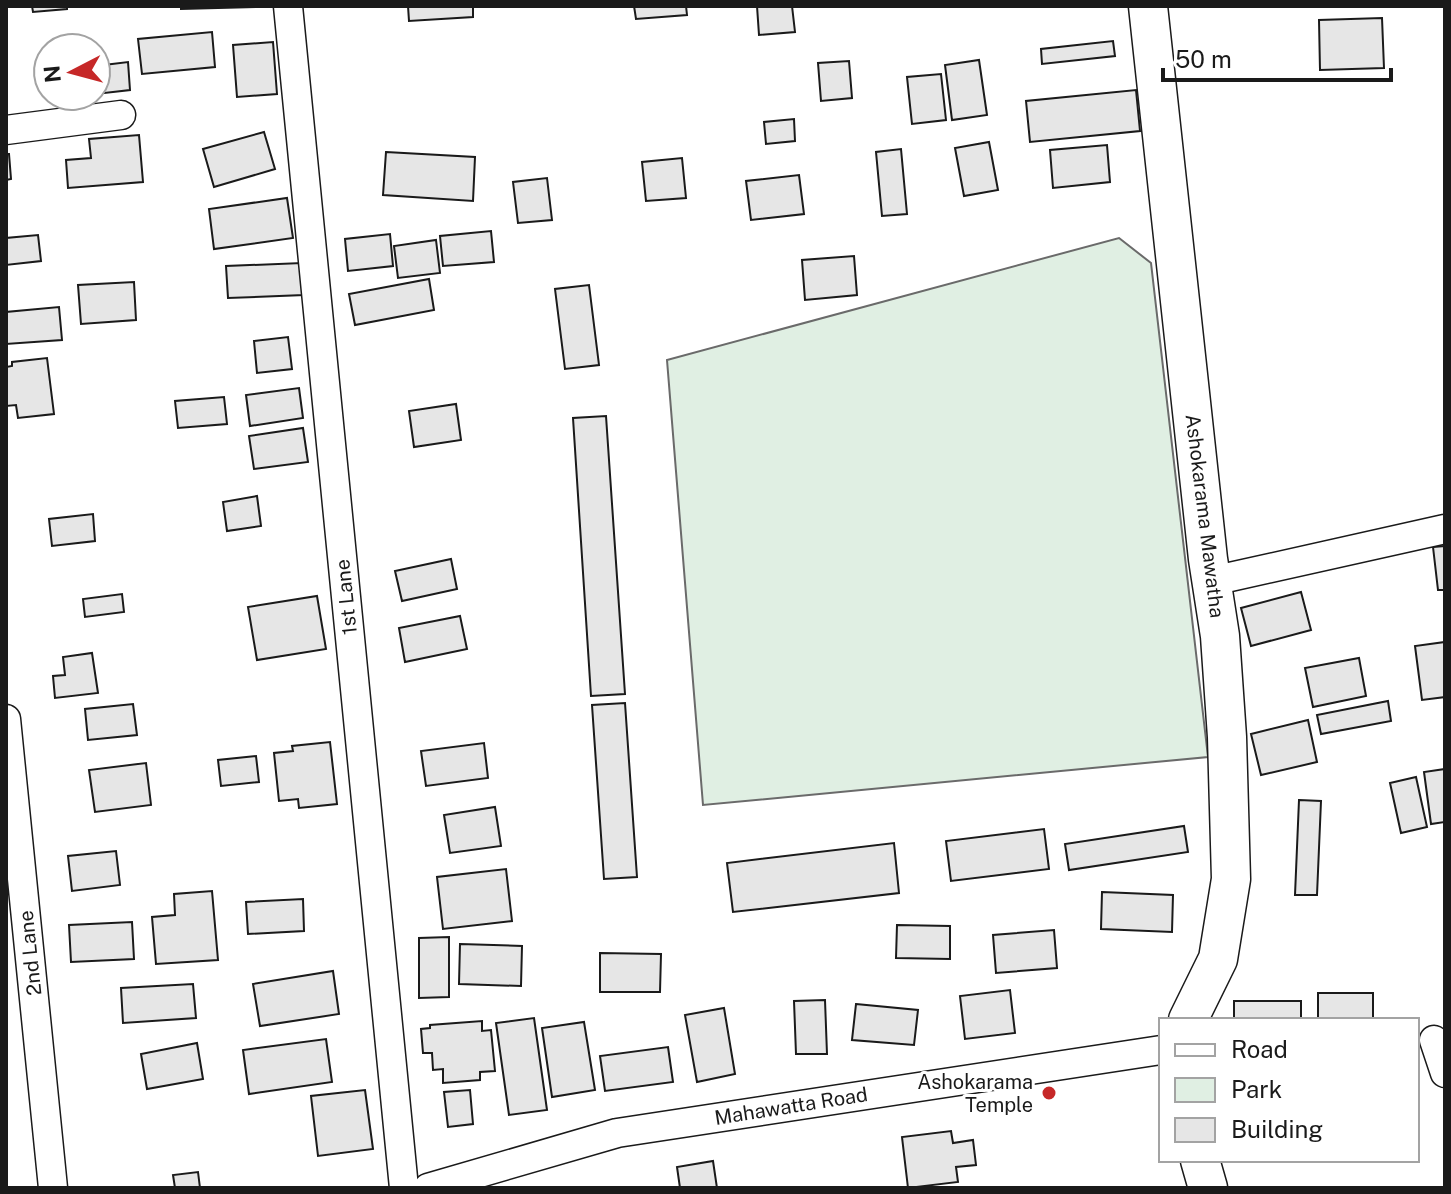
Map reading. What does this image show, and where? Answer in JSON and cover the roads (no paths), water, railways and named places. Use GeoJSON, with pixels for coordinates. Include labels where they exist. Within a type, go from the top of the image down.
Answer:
{"type":"FeatureCollection","features":[{"type":"Feature","properties":{"kind":"street","name":"1st Lane"},"geometry":{"type":"LineString","coordinates":[[288,6],[404,1188]]}},
{"type":"Feature","properties":{"kind":"street","name":"Ashokarama Mawatha"},"geometry":{"type":"LineString","coordinates":[[1148,6],[1224,694],[1231,879],[1218,959],[1189,1018]]}},
{"type":"Feature","properties":{"kind":"street"},"geometry":{"type":"LineString","coordinates":[[6,130],[121,115]]}},
{"type":"Feature","properties":{"kind":"street"},"geometry":{"type":"LineString","coordinates":[[1212,581],[1445,529]]}},
{"type":"Feature","properties":{"kind":"street","name":"2nd Lane"},"geometry":{"type":"LineString","coordinates":[[6,719],[53,1188]]}},
{"type":"Feature","properties":{"kind":"street"},"geometry":{"type":"LineString","coordinates":[[1434,1040],[1445,1073]]}},
{"type":"Feature","properties":{"kind":"street","name":"Mahawatta Road"},"geometry":{"type":"LineString","coordinates":[[428,1188],[617,1133],[1159,1050]]}},
{"type":"Feature","properties":{"kind":"street"},"geometry":{"type":"LineString","coordinates":[[1201,1162],[1208,1188]]}},
{"type":"Feature","properties":{"kind":"place","name":"Ashokarama Temple"},"geometry":{"type":"Point","coordinates":[1049,1093]}}]}
